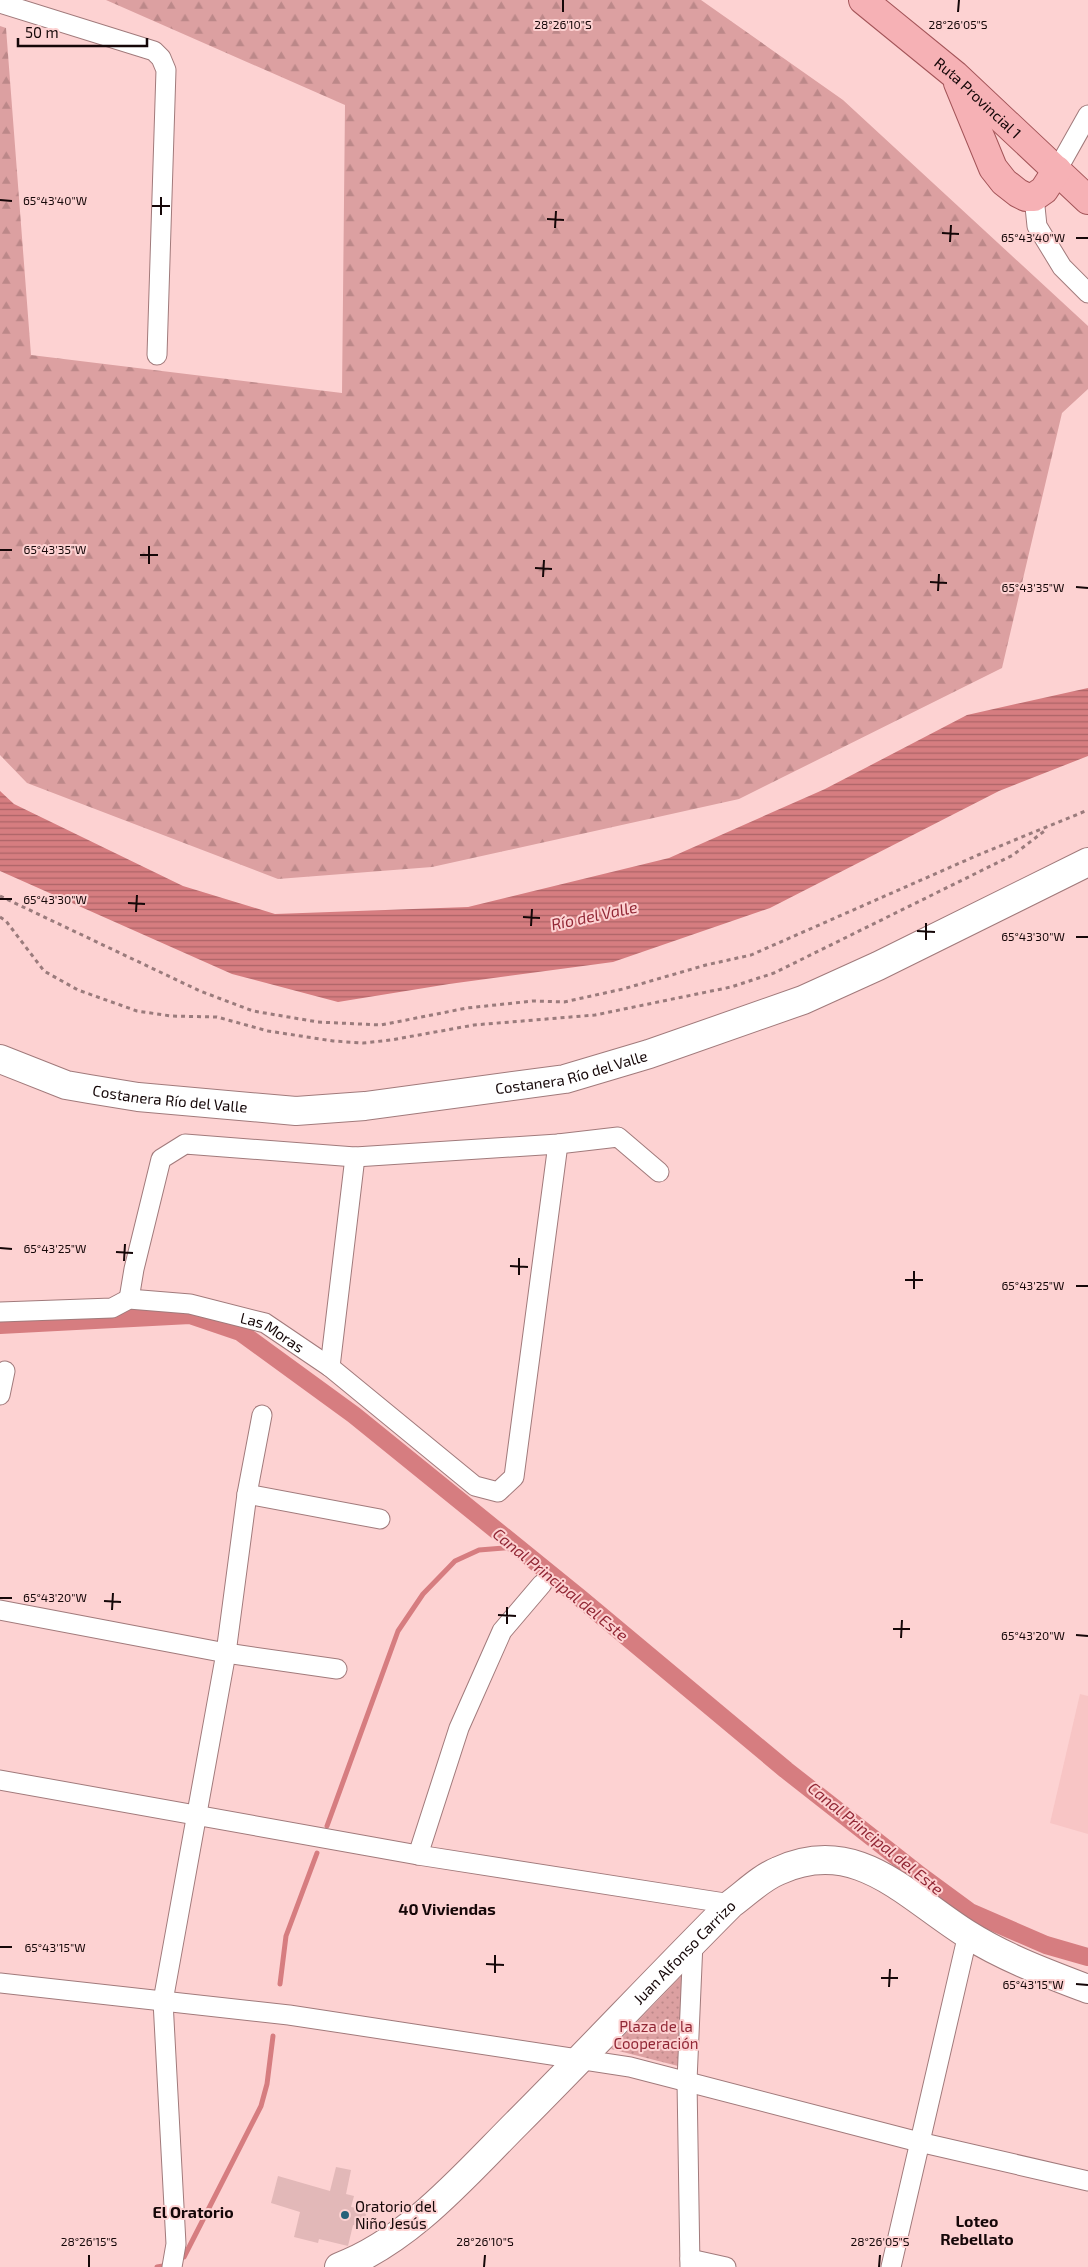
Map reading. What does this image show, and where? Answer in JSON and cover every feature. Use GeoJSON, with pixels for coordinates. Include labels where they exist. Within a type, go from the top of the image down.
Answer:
{"type":"FeatureCollection","features":[{"type":"Feature","properties":{"kind":"main road","name":"Ruta Provincial 1"},"geometry":{"type":"LineString","coordinates":[[863,0],[956,75],[1088,200]]}},
{"type":"Feature","properties":{"kind":"main road"},"geometry":{"type":"LineString","coordinates":[[956,75],[993,168],[1004,182],[1018,193],[1026,197],[1034,197],[1044,190],[1058,170]]}},
{"type":"Feature","properties":{"kind":"main road","name":"Costanera Río del Valle"},"geometry":{"type":"LineString","coordinates":[[7,1059],[66,1085],[138,1097],[296,1111],[366,1106],[565,1079],[658,1051],[803,1000],[878,966],[1088,862]]}},
{"type":"Feature","properties":{"kind":"main road","name":"Juan Alfonso Carrizo"},"geometry":{"type":"LineString","coordinates":[[339,2267],[381,2247],[413,2222],[469,2171],[731,1904],[776,1872],[804,1861],[828,1859],[850,1862],[872,1870],[968,1934],[1014,1960],[1088,1989]]}},
{"type":"Feature","properties":{"kind":"street"},"geometry":{"type":"LineString","coordinates":[[0,2],[154,51],[161,58],[166,70],[157,355]]}},
{"type":"Feature","properties":{"kind":"street"},"geometry":{"type":"LineString","coordinates":[[1058,170],[1088,115]]}},
{"type":"Feature","properties":{"kind":"street"},"geometry":{"type":"LineString","coordinates":[[1034,197],[1037,226],[1062,267],[1088,293]]}},
{"type":"Feature","properties":{"kind":"street"},"geometry":{"type":"LineString","coordinates":[[129,1299],[134,1269],[161,1159],[185,1144],[355,1157],[558,1144],[618,1137],[658,1172]]}},
{"type":"Feature","properties":{"kind":"street","name":"Las Moras"},"geometry":{"type":"LineString","coordinates":[[0,1312],[112,1308],[129,1299],[190,1304],[265,1323],[330,1367],[475,1486],[498,1492],[514,1477],[558,1144]]}},
{"type":"Feature","properties":{"kind":"street"},"geometry":{"type":"LineString","coordinates":[[330,1367],[355,1157]]}},
{"type":"Feature","properties":{"kind":"street"},"geometry":{"type":"LineString","coordinates":[[0,1395],[5,1371]]}},
{"type":"Feature","properties":{"kind":"street"},"geometry":{"type":"LineString","coordinates":[[172,2267],[176,2244],[163,2001],[226,1653],[247,1494],[262,1415]]}},
{"type":"Feature","properties":{"kind":"street"},"geometry":{"type":"LineString","coordinates":[[247,1494],[380,1519]]}},
{"type":"Feature","properties":{"kind":"street"},"geometry":{"type":"LineString","coordinates":[[418,1856],[459,1728],[502,1630],[542,1584]]}},
{"type":"Feature","properties":{"kind":"street"},"geometry":{"type":"LineString","coordinates":[[0,1610],[226,1653],[337,1669]]}},
{"type":"Feature","properties":{"kind":"street"},"geometry":{"type":"LineString","coordinates":[[0,1780],[418,1856],[731,1904]]}},
{"type":"Feature","properties":{"kind":"street"},"geometry":{"type":"LineString","coordinates":[[891,2267],[968,1934]]}},
{"type":"Feature","properties":{"kind":"street"},"geometry":{"type":"LineString","coordinates":[[693,1942],[687,2081],[690,2263],[726,2267]]}},
{"type":"Feature","properties":{"kind":"street"},"geometry":{"type":"LineString","coordinates":[[0,1983],[289,2015],[630,2067],[919,2142],[1088,2181]]}},
{"type":"Feature","properties":{"kind":"path"},"geometry":{"type":"LineString","coordinates":[[0,896],[200,991],[253,1011],[318,1022],[380,1025],[466,1008],[533,1001],[564,1002],[623,989],[706,965],[751,955],[978,855],[1088,810]]}},
{"type":"Feature","properties":{"kind":"path"},"geometry":{"type":"LineString","coordinates":[[0,917],[6,921],[44,971],[78,990],[137,1011],[171,1016],[217,1017],[277,1032],[333,1041],[372,1042],[474,1025],[595,1015],[731,987],[774,973],[1013,855],[1052,826]]}},
{"type":"Feature","properties":{"kind":"shaded area"},"geometry":{"type":"Polygon","coordinates":[[[1080,1694],[1088,1696],[1088,1834],[1050,1823],[1080,1694]]]}},
{"type":"Feature","properties":{"kind":"green space"},"geometry":{"type":"Polygon","coordinates":[[[106,0],[701,0],[843,100],[1088,326],[1088,389],[1062,413],[1002,668],[739,799],[432,867],[278,879],[27,783],[0,755],[0,26],[6,28],[31,355],[342,393],[345,105],[106,0]]]}},
{"type":"Feature","properties":{"kind":"green space","name":"Plaza de la Cooperación"},"geometry":{"type":"Polygon","coordinates":[[[683,1974],[678,2066],[611,2049],[683,1974]]]}},
{"type":"Feature","properties":{"kind":"water","name":"Río del Valle"},"geometry":{"type":"Polygon","coordinates":[[[1088,688],[1088,756],[999,791],[770,908],[613,962],[449,984],[338,1002],[232,974],[0,871],[0,791],[14,804],[183,886],[275,914],[468,907],[669,858],[825,789],[967,715],[1088,688]]]}},
{"type":"Feature","properties":{"kind":"building"},"geometry":{"type":"Polygon","coordinates":[[[336,2167],[351,2170],[346,2194],[354,2196],[351,2207],[367,2210],[363,2227],[353,2225],[348,2246],[319,2239],[318,2243],[294,2237],[300,2212],[271,2203],[278,2176],[330,2191],[336,2167]]]}},
{"type":"Feature","properties":{"kind":"waterway","name":"Canal Principal del Este"},"geometry":{"type":"LineString","coordinates":[[0,1325],[190,1315],[240,1332],[354,1415],[580,1598],[786,1770],[921,1876],[970,1912],[1046,1945],[1088,1957]]}},
{"type":"Feature","properties":{"kind":"waterway"},"geometry":{"type":"LineString","coordinates":[[327,1826],[398,1631],[423,1594],[455,1561],[479,1550],[515,1547]]}},
{"type":"Feature","properties":{"kind":"waterway"},"geometry":{"type":"LineString","coordinates":[[280,1984],[286,1936],[317,1853]]}},
{"type":"Feature","properties":{"kind":"waterway"},"geometry":{"type":"LineString","coordinates":[[184,2257],[261,2106],[267,2084],[273,2036]]}},
{"type":"Feature","properties":{"kind":"waterway"},"geometry":{"type":"LineString","coordinates":[[157,2267],[163,2266]]}},
{"type":"Feature","properties":{"kind":"place","name":"Oratorio del Niño Jesús"},"geometry":{"type":"Point","coordinates":[345,2215]}},
{"type":"Feature","properties":{"kind":"district","name":"40 Viviendas"},"geometry":{"type":"Point","coordinates":[447,1908]}},
{"type":"Feature","properties":{"kind":"district","name":"El Oratorio"},"geometry":{"type":"Point","coordinates":[193,2211]}},
{"type":"Feature","properties":{"kind":"district","name":"Loteo Rebellato"},"geometry":{"type":"Point","coordinates":[977,2229]}}]}
